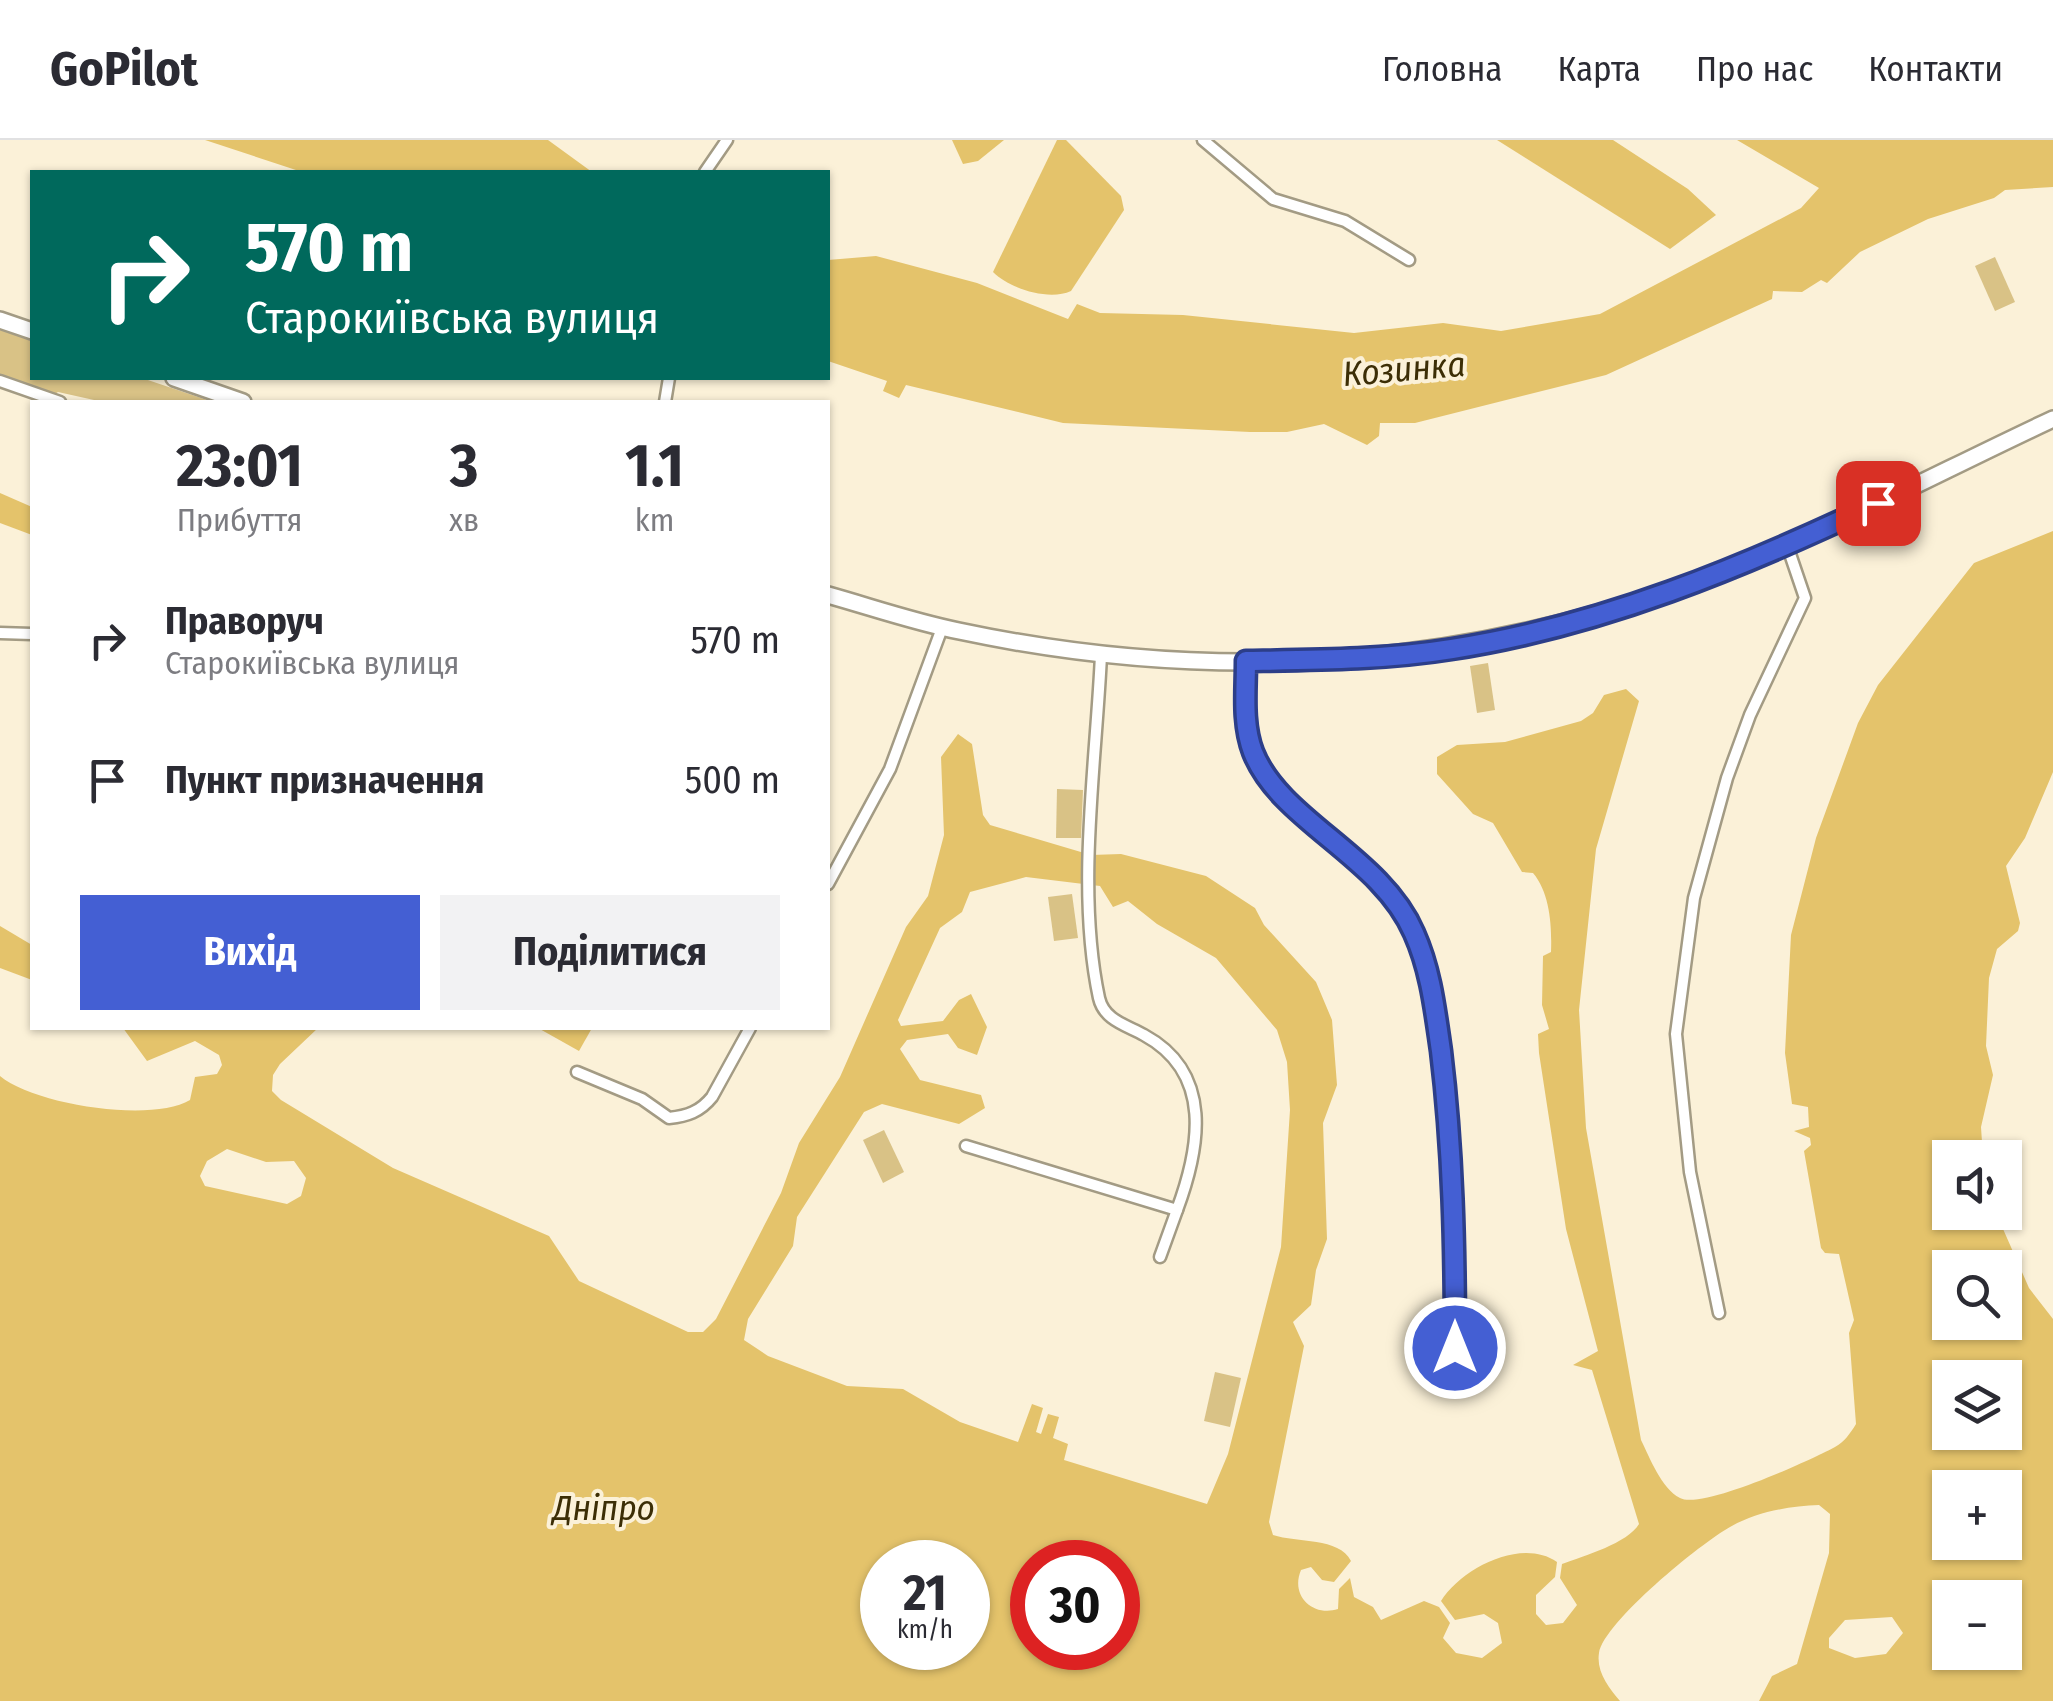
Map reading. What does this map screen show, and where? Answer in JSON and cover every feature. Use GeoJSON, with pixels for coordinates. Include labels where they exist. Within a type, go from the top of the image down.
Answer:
{"type":"FeatureCollection","features":[{"type":"Feature","properties":{"kind":"street"},"geometry":{"type":"LineString","coordinates":[[706,170],[728,140]]}},
{"type":"Feature","properties":{"kind":"street"},"geometry":{"type":"LineString","coordinates":[[1204,140],[1272,199],[1345,221],[1409,260]]}},
{"type":"Feature","properties":{"kind":"street"},"geometry":{"type":"LineString","coordinates":[[0,320],[30,330]]}},
{"type":"Feature","properties":{"kind":"street"},"geometry":{"type":"LineString","coordinates":[[179,380],[232,400]]}},
{"type":"Feature","properties":{"kind":"street"},"geometry":{"type":"LineString","coordinates":[[0,381],[54,400]]}},
{"type":"Feature","properties":{"kind":"street"},"geometry":{"type":"LineString","coordinates":[[830,596],[942,628],[1101,655],[1246,661],[1396,656],[1513,636],[1662,594],[1788,544],[2053,419]]}},
{"type":"Feature","properties":{"kind":"street"},"geometry":{"type":"LineString","coordinates":[[1718,1314],[1690,1172],[1676,1034],[1694,898],[1727,778],[1750,715],[1806,598],[1788,544]]}},
{"type":"Feature","properties":{"kind":"street"},"geometry":{"type":"LineString","coordinates":[[830,880],[890,769],[942,628]]}},
{"type":"Feature","properties":{"kind":"street"},"geometry":{"type":"LineString","coordinates":[[0,633],[30,634]]}},
{"type":"Feature","properties":{"kind":"street"},"geometry":{"type":"LineString","coordinates":[[1101,655],[1088,902],[1103,1008],[1161,1047],[1182,1072],[1194,1099],[1197,1151],[1160,1257]]}},
{"type":"Feature","properties":{"kind":"street"},"geometry":{"type":"LineString","coordinates":[[1246,661],[1247,724],[1262,769],[1386,887],[1407,918],[1426,962],[1434,996],[1453,1161],[1455,1348]]}},
{"type":"Feature","properties":{"kind":"street"},"geometry":{"type":"LineString","coordinates":[[577,1072],[642,1099],[669,1118],[682,1116],[704,1107],[712,1097],[749,1030]]}},
{"type":"Feature","properties":{"kind":"street"},"geometry":{"type":"LineString","coordinates":[[966,1146],[1177,1210]]}},
{"type":"Feature","properties":{"kind":"shaded area"},"geometry":{"type":"Polygon","coordinates":[[[1995,257],[2015,302],[1995,311],[1975,266],[1995,257]]]}},
{"type":"Feature","properties":{"kind":"shaded area"},"geometry":{"type":"Polygon","coordinates":[[[0,329],[30,339],[30,380],[148,380],[207,400],[94,400],[58,392],[52,396],[0,376],[0,329]]]}},
{"type":"Feature","properties":{"kind":"shaded area"},"geometry":{"type":"Polygon","coordinates":[[[1488,663],[1495,710],[1477,713],[1470,666],[1488,663]]]}},
{"type":"Feature","properties":{"kind":"shaded area"},"geometry":{"type":"Polygon","coordinates":[[[1057,789],[1083,790],[1081,838],[1056,838],[1057,789]]]}},
{"type":"Feature","properties":{"kind":"shaded area"},"geometry":{"type":"Polygon","coordinates":[[[1072,894],[1078,938],[1054,941],[1048,897],[1072,894]]]}},
{"type":"Feature","properties":{"kind":"shaded area"},"geometry":{"type":"Polygon","coordinates":[[[884,1130],[904,1172],[883,1183],[863,1140],[884,1130]]]}},
{"type":"Feature","properties":{"kind":"shaded area"},"geometry":{"type":"Polygon","coordinates":[[[1215,1372],[1241,1378],[1230,1427],[1204,1421],[1215,1372]]]}},
{"type":"Feature","properties":{"kind":"water"},"geometry":{"type":"Polygon","coordinates":[[[205,140],[548,140],[589,170],[296,170],[205,140]]]}},
{"type":"Feature","properties":{"kind":"water"},"geometry":{"type":"Polygon","coordinates":[[[952,140],[1004,140],[978,161],[963,164],[952,140]]]}},
{"type":"Feature","properties":{"kind":"water"},"geometry":{"type":"Polygon","coordinates":[[[1057,140],[1066,140],[1121,196],[1124,210],[1071,291],[1052,295],[1019,288],[993,272],[1057,140]]]}},
{"type":"Feature","properties":{"kind":"water"},"geometry":{"type":"Polygon","coordinates":[[[1497,140],[1613,140],[1688,189],[1716,215],[1670,249],[1497,140]]]}},
{"type":"Feature","properties":{"kind":"water","name":"Козинка"},"geometry":{"type":"Polygon","coordinates":[[[1737,140],[2053,140],[2053,187],[2005,190],[1994,198],[1928,219],[1860,252],[1827,283],[1821,280],[1802,292],[1773,291],[1772,299],[1606,375],[1415,423],[1380,423],[1379,436],[1367,445],[1324,424],[1287,432],[1250,432],[1063,423],[906,385],[899,398],[883,391],[887,381],[830,362],[830,260],[876,256],[977,283],[1068,319],[1077,304],[1100,313],[1183,315],[1354,333],[1443,323],[1501,331],[1600,314],[1801,208],[1819,188],[1737,140]]]}},
{"type":"Feature","properties":{"kind":"water"},"geometry":{"type":"Polygon","coordinates":[[[0,493],[30,506],[30,534],[0,523],[0,493]]]}},
{"type":"Feature","properties":{"kind":"water","name":"Дніпро"},"geometry":{"type":"Polygon","coordinates":[[[2053,531],[2053,772],[2025,838],[2006,866],[2020,923],[2018,931],[1997,949],[1989,978],[1986,1046],[1993,1075],[1981,1127],[1982,1140],[1932,1140],[1932,1230],[2003,1230],[2012,1250],[1932,1250],[1932,1340],[2022,1340],[2022,1272],[2053,1319],[2053,1701],[1759,1701],[1772,1676],[1797,1664],[1829,1553],[1830,1514],[1819,1505],[1773,1511],[1730,1527],[1677,1566],[1635,1604],[1605,1639],[1599,1653],[1601,1673],[1620,1701],[0,1701],[0,1076],[39,1095],[94,1108],[172,1107],[190,1100],[195,1077],[217,1074],[222,1065],[219,1055],[195,1041],[147,1061],[124,1030],[316,1030],[273,1075],[272,1091],[281,1100],[393,1168],[549,1236],[579,1281],[688,1332],[703,1332],[716,1319],[781,1193],[799,1143],[840,1077],[906,927],[928,896],[944,835],[941,757],[958,734],[972,744],[983,815],[990,825],[1091,855],[1121,854],[1206,876],[1255,908],[1264,925],[1316,982],[1332,1020],[1337,1085],[1323,1123],[1327,1239],[1316,1270],[1311,1305],[1293,1322],[1304,1346],[1269,1522],[1273,1535],[1327,1544],[1345,1553],[1351,1561],[1334,1582],[1322,1580],[1311,1567],[1301,1570],[1301,1596],[1320,1610],[1338,1609],[1339,1589],[1350,1578],[1354,1597],[1373,1607],[1381,1620],[1424,1601],[1439,1607],[1450,1623],[1443,1638],[1456,1653],[1482,1658],[1502,1643],[1498,1623],[1484,1614],[1455,1620],[1441,1601],[1477,1568],[1526,1553],[1557,1562],[1555,1577],[1536,1595],[1536,1614],[1546,1625],[1563,1623],[1577,1605],[1560,1578],[1562,1564],[1616,1543],[1639,1524],[1592,1370],[1573,1365],[1598,1351],[1566,1229],[1539,1053],[1538,1034],[1549,1029],[1542,1005],[1543,956],[1551,952],[1546,900],[1539,881],[1533,873],[1522,872],[1493,823],[1473,814],[1437,774],[1437,757],[1457,745],[1505,742],[1581,721],[1593,713],[1604,695],[1626,689],[1639,701],[1596,849],[1579,1010],[1586,1128],[1641,1440],[1673,1493],[1692,1500],[1732,1491],[1804,1462],[1835,1447],[1856,1424],[1849,1333],[1854,1320],[1839,1254],[1825,1253],[1821,1248],[1804,1151],[1811,1145],[1810,1138],[1794,1131],[1809,1127],[1808,1107],[1792,1104],[1785,1053],[1791,935],[1816,838],[1858,723],[1878,685],[1974,563],[2053,531]],[[1026,877],[970,892],[962,912],[940,928],[898,1020],[901,1026],[943,1021],[959,1000],[971,994],[987,1027],[977,1055],[958,1048],[948,1034],[907,1040],[900,1049],[920,1080],[981,1095],[985,1108],[959,1124],[882,1104],[864,1112],[797,1217],[793,1246],[748,1319],[744,1340],[768,1356],[847,1386],[903,1389],[960,1422],[1018,1442],[1032,1404],[1043,1408],[1036,1432],[1041,1434],[1048,1414],[1059,1417],[1053,1438],[1068,1444],[1064,1460],[1207,1504],[1228,1454],[1281,1247],[1290,1110],[1287,1062],[1277,1030],[1216,958],[1157,924],[1128,901],[1113,907],[1100,886],[1026,877]],[[227,1149],[207,1161],[200,1176],[205,1186],[287,1204],[301,1196],[306,1178],[294,1161],[266,1162],[227,1149]],[[1892,1617],[1845,1620],[1829,1638],[1829,1648],[1855,1658],[1886,1654],[1903,1633],[1892,1617]]]}},
{"type":"Feature","properties":{"kind":"water"},"geometry":{"type":"Polygon","coordinates":[[[0,926],[30,944],[30,979],[0,968],[0,926]]]}},
{"type":"Feature","properties":{"kind":"water"},"geometry":{"type":"Polygon","coordinates":[[[542,1030],[591,1030],[579,1051],[542,1030]]]}},
{"type":"Feature","properties":{"kind":"route"},"geometry":{"type":"LineString","coordinates":[[1455,1348],[1453,1161],[1434,996],[1426,962],[1407,918],[1386,887],[1262,769],[1247,724],[1246,661],[1382,657],[1513,636],[1683,586],[1740,565],[1878,503]]}}]}
